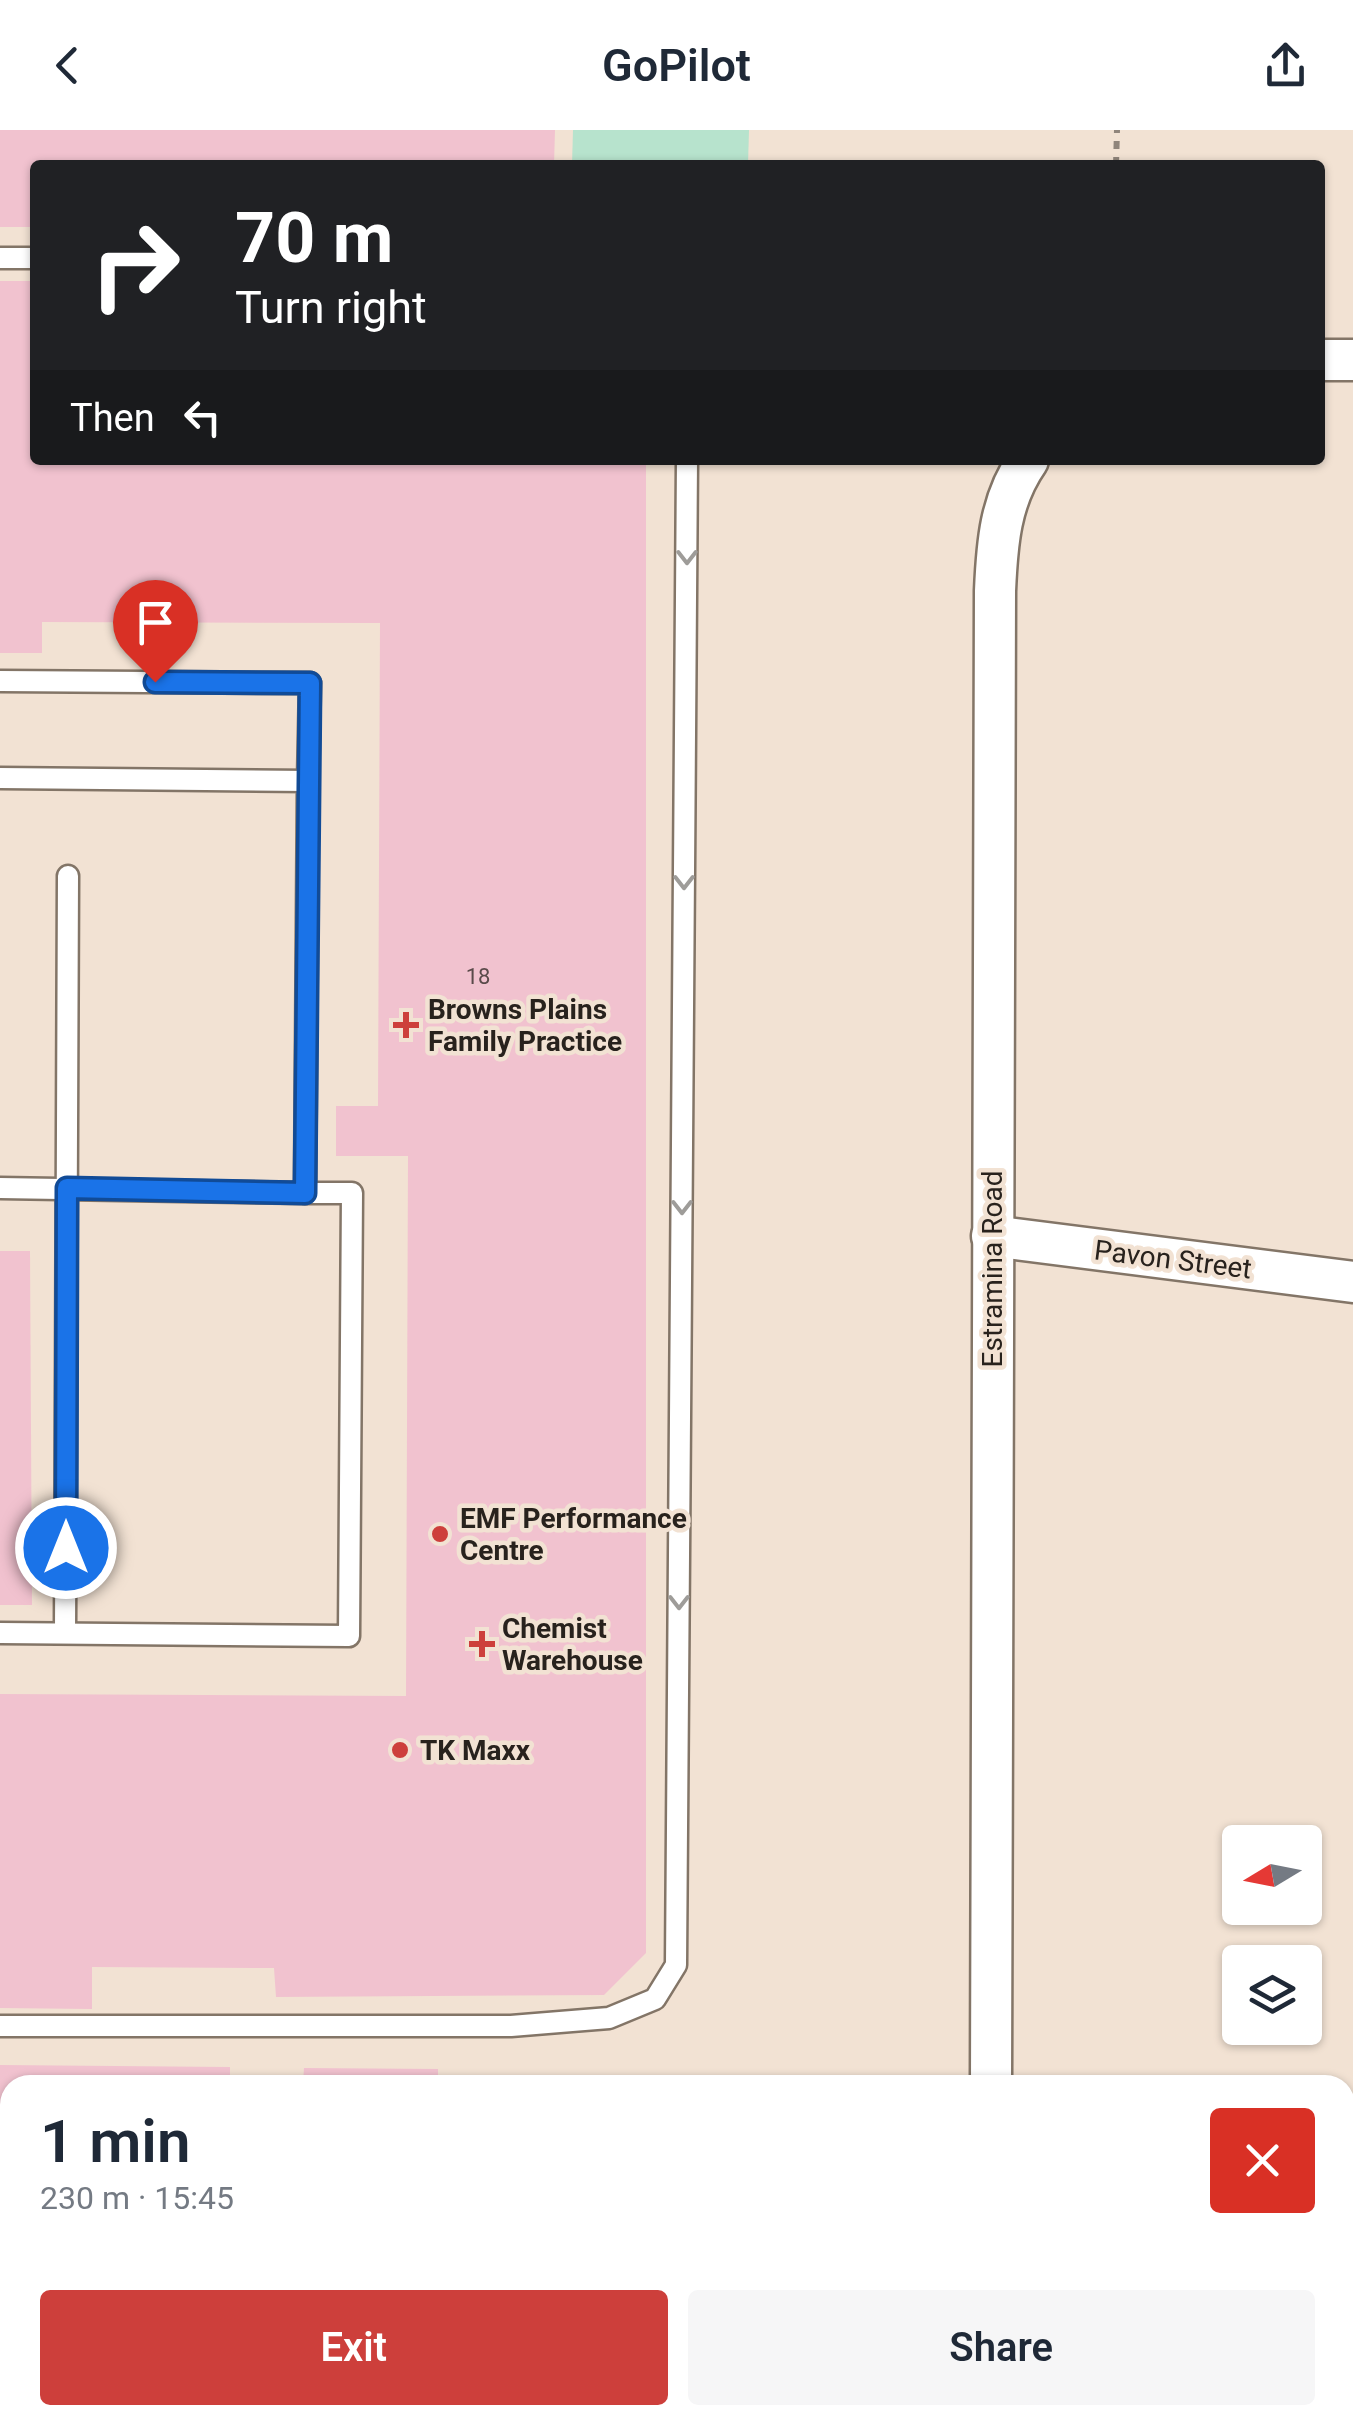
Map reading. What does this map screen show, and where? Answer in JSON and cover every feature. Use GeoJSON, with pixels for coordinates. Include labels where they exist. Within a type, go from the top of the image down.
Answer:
{"type":"FeatureCollection","features":[{"type":"Feature","properties":{"kind":"street"},"geometry":{"type":"LineString","coordinates":[[1325,360],[1353,360]]}},
{"type":"Feature","properties":{"kind":"street","name":"Estramina Road"},"geometry":{"type":"LineString","coordinates":[[991,2075],[998,530],[1016,477],[1024,465]]}},
{"type":"Feature","properties":{"kind":"street","name":"Pavon Street"},"geometry":{"type":"LineString","coordinates":[[992,1236],[1353,1282]]}},
{"type":"Feature","properties":{"kind":"lane"},"geometry":{"type":"LineString","coordinates":[[0,258],[30,258]]}},
{"type":"Feature","properties":{"kind":"lane"},"geometry":{"type":"LineString","coordinates":[[0,2026],[511,2026],[609,2018],[655,1999],[676,1965],[687,465]]}},
{"type":"Feature","properties":{"kind":"lane"},"geometry":{"type":"LineString","coordinates":[[0,682],[310,683],[305,1193]]}},
{"type":"Feature","properties":{"kind":"lane"},"geometry":{"type":"LineString","coordinates":[[0,778],[308,781]]}},
{"type":"Feature","properties":{"kind":"lane"},"geometry":{"type":"LineString","coordinates":[[66,1633],[68,876]]}},
{"type":"Feature","properties":{"kind":"lane"},"geometry":{"type":"LineString","coordinates":[[0,1188],[352,1193],[349,1636],[0,1632]]}},
{"type":"Feature","properties":{"kind":"path"},"geometry":{"type":"LineString","coordinates":[[1116,160],[1118,130]]}},
{"type":"Feature","properties":{"kind":"green space"},"geometry":{"type":"Polygon","coordinates":[[[573,130],[749,130],[748,160],[572,160],[573,130]]]}},
{"type":"Feature","properties":{"kind":"building"},"geometry":{"type":"Polygon","coordinates":[[[0,130],[555,130],[554,160],[30,160],[30,227],[0,227],[0,130]]]}},
{"type":"Feature","properties":{"kind":"building"},"geometry":{"type":"Polygon","coordinates":[[[0,281],[30,281],[30,465],[646,465],[646,1953],[604,1995],[276,1997],[274,1968],[92,1967],[92,2009],[0,2008],[0,1694],[406,1696],[408,1156],[336,1156],[336,1106],[378,1106],[380,623],[42,622],[42,653],[0,653],[0,281]]]}},
{"type":"Feature","properties":{"kind":"building"},"geometry":{"type":"Polygon","coordinates":[[[0,1251],[30,1251],[32,1605],[0,1605],[0,1251]]]}},
{"type":"Feature","properties":{"kind":"building"},"geometry":{"type":"Polygon","coordinates":[[[0,2065],[230,2067],[230,2075],[0,2075],[0,2065]]]}},
{"type":"Feature","properties":{"kind":"building"},"geometry":{"type":"Polygon","coordinates":[[[304,2068],[438,2069],[438,2075],[304,2075],[304,2068]]]}},
{"type":"Feature","properties":{"kind":"place","name":"Browns Plains Family Practice"},"geometry":{"type":"Point","coordinates":[406,1025]}},
{"type":"Feature","properties":{"kind":"place","name":"EMF Performance Centre"},"geometry":{"type":"Point","coordinates":[440,1534]}},
{"type":"Feature","properties":{"kind":"place","name":"Chemist Warehouse"},"geometry":{"type":"Point","coordinates":[482,1644]}},
{"type":"Feature","properties":{"kind":"place","name":"TK Maxx"},"geometry":{"type":"Point","coordinates":[400,1750]}},
{"type":"Feature","properties":{"kind":"route"},"geometry":{"type":"LineString","coordinates":[[66,1548],[67,1188],[305,1193],[310,683],[155,682]]}}]}
